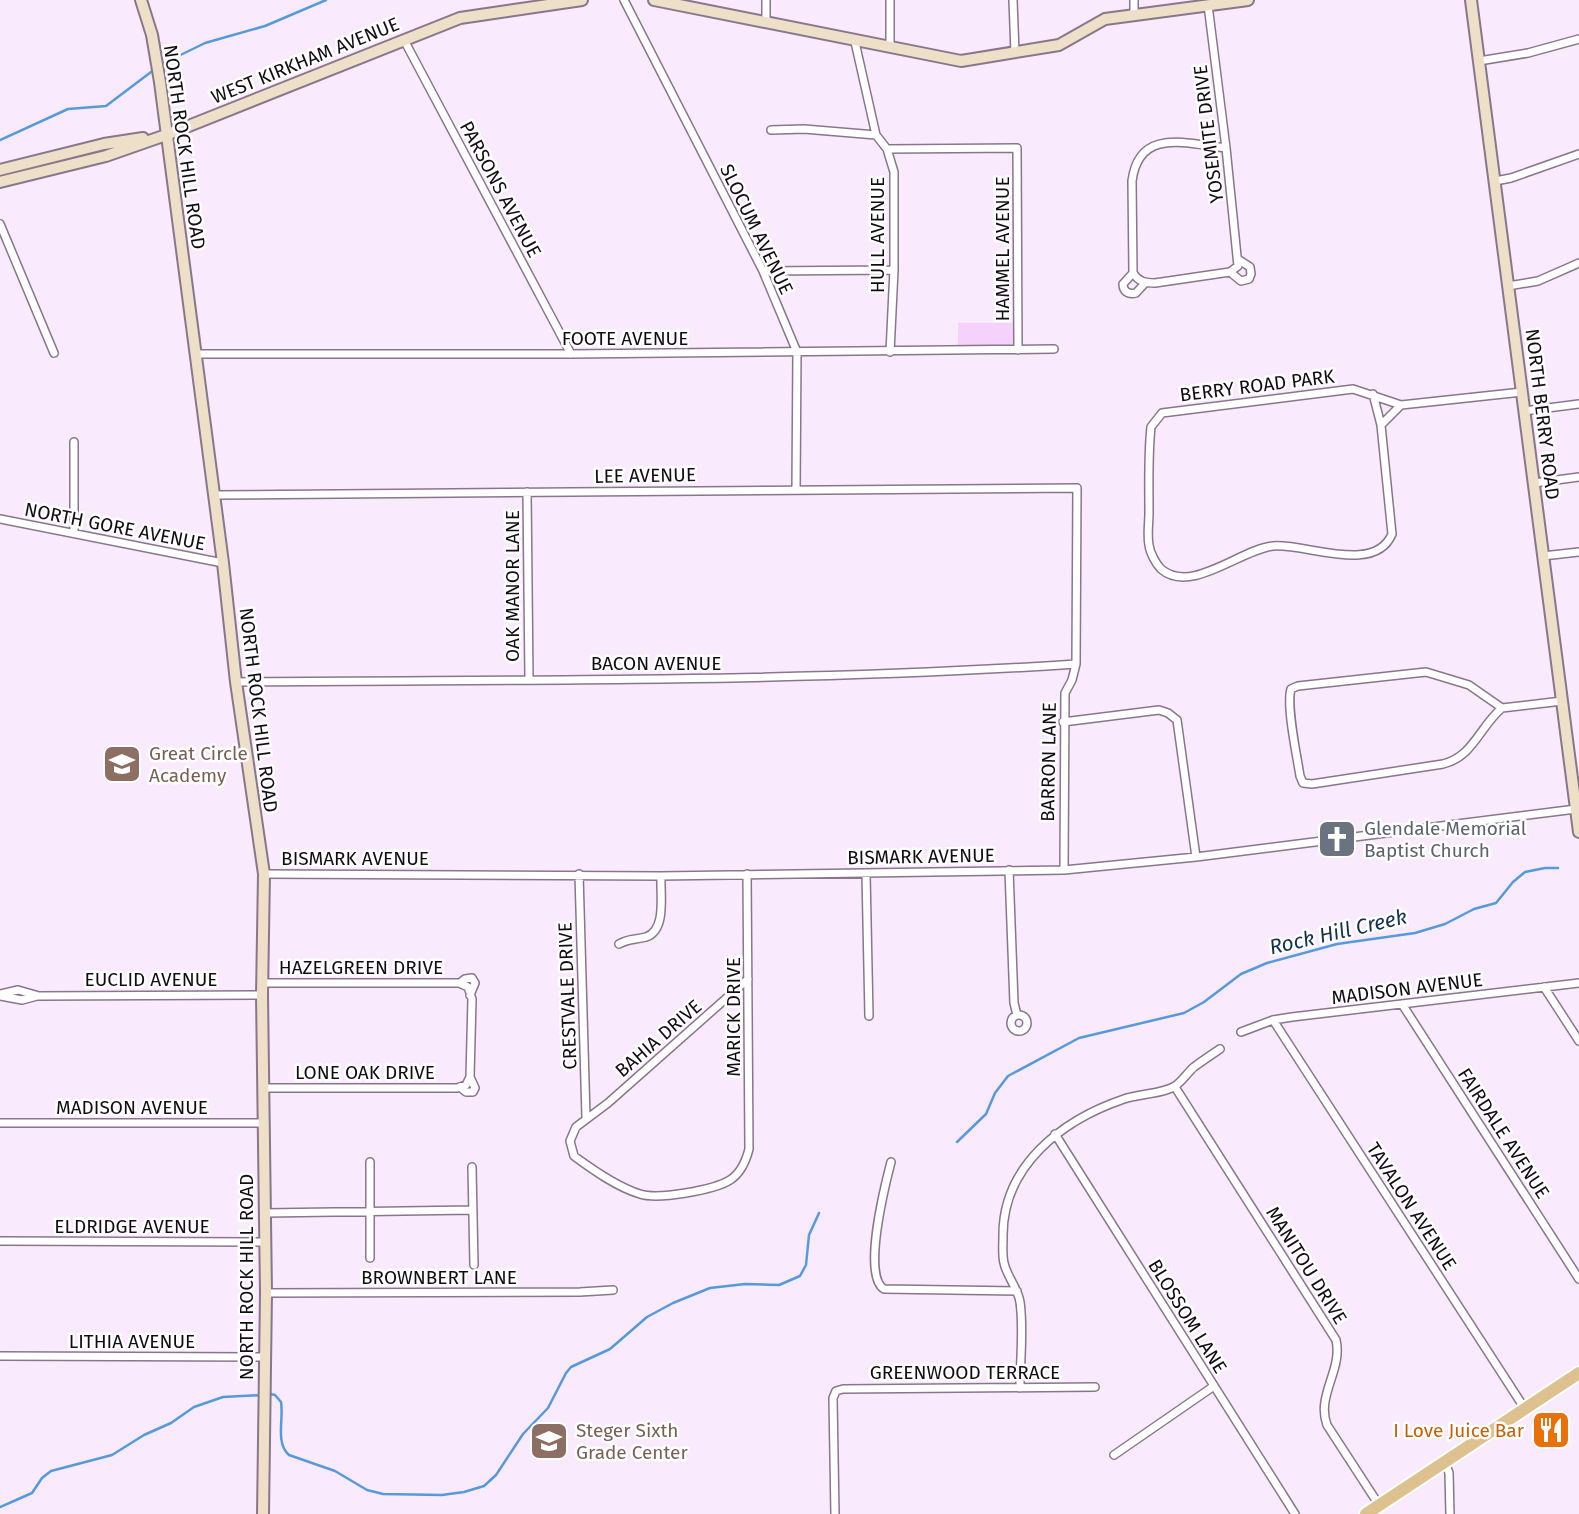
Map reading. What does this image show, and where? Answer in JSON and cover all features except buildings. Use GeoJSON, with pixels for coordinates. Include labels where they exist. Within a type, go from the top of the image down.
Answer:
{"type":"FeatureCollection","features":[{"type":"Feature","properties":{"kind":"main road"},"geometry":{"type":"LineString","coordinates":[[1366,1514],[1579,1373]]}},
{"type":"Feature","properties":{"kind":"street","name":"NORTH ROCK HILL ROAD"},"geometry":{"type":"LineString","coordinates":[[141,0],[149,22],[160,82],[236,682],[264,874],[266,1293],[263,1514]]}},
{"type":"Feature","properties":{"kind":"street","name":"WEST KIRKHAM AVENUE"},"geometry":{"type":"LineString","coordinates":[[0,182],[106,156],[166,135],[460,18],[582,0]]}},
{"type":"Feature","properties":{"kind":"street","name":"SLOCUM AVENUE"},"geometry":{"type":"LineString","coordinates":[[624,0],[763,271],[797,352],[796,489]]}},
{"type":"Feature","properties":{"kind":"street"},"geometry":{"type":"LineString","coordinates":[[654,0],[961,61],[1059,45],[1105,19],[1248,0]]}},
{"type":"Feature","properties":{"kind":"street"},"geometry":{"type":"LineString","coordinates":[[766,0],[766,22]]}},
{"type":"Feature","properties":{"kind":"street"},"geometry":{"type":"LineString","coordinates":[[890,0],[890,47]]}},
{"type":"Feature","properties":{"kind":"street"},"geometry":{"type":"LineString","coordinates":[[1013,0],[1015,53]]}},
{"type":"Feature","properties":{"kind":"street"},"geometry":{"type":"LineString","coordinates":[[1134,0],[1134,15]]}},
{"type":"Feature","properties":{"kind":"street","name":"NORTH BERRY ROAD"},"geometry":{"type":"LineString","coordinates":[[1471,0],[1579,832]]}},
{"type":"Feature","properties":{"kind":"street","name":"YOSEMITE DRIVE"},"geometry":{"type":"LineString","coordinates":[[1208,5],[1238,263],[1250,267],[1251,274],[1249,278],[1241,281],[1230,272]]}},
{"type":"Feature","properties":{"kind":"street"},"geometry":{"type":"LineString","coordinates":[[1479,61],[1528,53],[1579,38]]}},
{"type":"Feature","properties":{"kind":"street","name":"PARSONS AVENUE"},"geometry":{"type":"LineString","coordinates":[[404,40],[571,354]]}},
{"type":"Feature","properties":{"kind":"street","name":"HULL AVENUE"},"geometry":{"type":"LineString","coordinates":[[855,42],[876,135],[887,149],[894,172],[894,270],[890,352]]}},
{"type":"Feature","properties":{"kind":"street"},"geometry":{"type":"LineString","coordinates":[[771,130],[804,129],[876,135]]}},
{"type":"Feature","properties":{"kind":"street","name":"WEST KIRKHAM AVENUE"},"geometry":{"type":"LineString","coordinates":[[0,170],[104,144],[166,135]]}},
{"type":"Feature","properties":{"kind":"street"},"geometry":{"type":"LineString","coordinates":[[1226,148],[1167,142],[1147,149],[1139,158],[1133,170],[1132,181],[1133,273],[1122,284],[1127,292],[1136,293],[1145,283],[1230,272],[1238,263]]}},
{"type":"Feature","properties":{"kind":"street","name":"HAMMEL AVENUE"},"geometry":{"type":"LineString","coordinates":[[887,149],[1017,148],[1018,350]]}},
{"type":"Feature","properties":{"kind":"street"},"geometry":{"type":"LineString","coordinates":[[1495,181],[1579,154]]}},
{"type":"Feature","properties":{"kind":"street"},"geometry":{"type":"LineString","coordinates":[[0,224],[54,353]]}},
{"type":"Feature","properties":{"kind":"street"},"geometry":{"type":"LineString","coordinates":[[1508,286],[1538,281],[1579,263]]}},
{"type":"Feature","properties":{"kind":"street"},"geometry":{"type":"LineString","coordinates":[[763,271],[894,270]]}},
{"type":"Feature","properties":{"kind":"street"},"geometry":{"type":"LineString","coordinates":[[1133,273],[1145,283]]}},
{"type":"Feature","properties":{"kind":"street","name":"FOOTE AVENUE"},"geometry":{"type":"LineString","coordinates":[[196,354],[571,354],[1054,349]]}},
{"type":"Feature","properties":{"kind":"street","name":"BERRY ROAD PARK"},"geometry":{"type":"LineString","coordinates":[[1373,394],[1381,425],[1392,534],[1388,544],[1382,549],[1361,555],[1272,546],[1193,576],[1172,575],[1161,569],[1149,545],[1149,445],[1151,427],[1162,413],[1353,389],[1373,394],[1401,405],[1522,392]]}},
{"type":"Feature","properties":{"kind":"street"},"geometry":{"type":"LineString","coordinates":[[1524,411],[1579,404]]}},
{"type":"Feature","properties":{"kind":"street"},"geometry":{"type":"LineString","coordinates":[[1381,425],[1401,405]]}},
{"type":"Feature","properties":{"kind":"street"},"geometry":{"type":"LineString","coordinates":[[74,442],[74,533]]}},
{"type":"Feature","properties":{"kind":"street"},"geometry":{"type":"LineString","coordinates":[[1534,483],[1579,477]]}},
{"type":"Feature","properties":{"kind":"street","name":"LEE AVENUE"},"geometry":{"type":"LineString","coordinates":[[214,495],[1077,488]]}},
{"type":"Feature","properties":{"kind":"street","name":"BARRON LANE"},"geometry":{"type":"LineString","coordinates":[[1064,870],[1063,722],[1065,693],[1076,664],[1077,488]]}},
{"type":"Feature","properties":{"kind":"street","name":"OAK MANOR LANE"},"geometry":{"type":"LineString","coordinates":[[527,492],[529,678]]}},
{"type":"Feature","properties":{"kind":"street","name":"NORTH GORE AVENUE"},"geometry":{"type":"LineString","coordinates":[[0,519],[223,563]]}},
{"type":"Feature","properties":{"kind":"street"},"geometry":{"type":"LineString","coordinates":[[1544,556],[1579,552]]}},
{"type":"Feature","properties":{"kind":"street","name":"BACON AVENUE"},"geometry":{"type":"LineString","coordinates":[[236,682],[529,678],[761,679],[975,671],[1076,664]]}},
{"type":"Feature","properties":{"kind":"street"},"geometry":{"type":"LineString","coordinates":[[1502,708],[1469,685],[1426,672],[1295,687],[1291,689],[1290,697],[1301,780],[1307,785],[1452,762],[1471,748],[1488,721],[1502,708],[1562,701]]}},
{"type":"Feature","properties":{"kind":"street"},"geometry":{"type":"LineString","coordinates":[[1063,722],[1159,710],[1177,720],[1196,857]]}},
{"type":"Feature","properties":{"kind":"street","name":"BISMARK AVENUE"},"geometry":{"type":"LineString","coordinates":[[264,874],[661,876],[1064,870],[1196,857],[1576,809]]}},
{"type":"Feature","properties":{"kind":"street"},"geometry":{"type":"LineString","coordinates":[[1009,870],[1014,1003],[1017,1015]]}},
{"type":"Feature","properties":{"kind":"street","name":"CRESTVALE DRIVE"},"geometry":{"type":"LineString","coordinates":[[579,874],[586,1117]]}},
{"type":"Feature","properties":{"kind":"street","name":"MARICK DRIVE"},"geometry":{"type":"LineString","coordinates":[[586,1117],[576,1126],[570,1141],[574,1156],[641,1195],[658,1197],[716,1185],[729,1181],[740,1172],[749,1149],[747,874]]}},
{"type":"Feature","properties":{"kind":"street"},"geometry":{"type":"LineString","coordinates":[[866,874],[869,1016]]}},
{"type":"Feature","properties":{"kind":"street"},"geometry":{"type":"LineString","coordinates":[[619,944],[628,938],[646,937],[655,932],[660,922],[661,876]]}},
{"type":"Feature","properties":{"kind":"street","name":"BAHIA DRIVE"},"geometry":{"type":"LineString","coordinates":[[586,1117],[608,1103],[748,979]]}},
{"type":"Feature","properties":{"kind":"street","name":"MADISON AVENUE"},"geometry":{"type":"LineString","coordinates":[[1241,1032],[1273,1020],[1579,983]]}},
{"type":"Feature","properties":{"kind":"street"},"geometry":{"type":"LineString","coordinates":[[1544,987],[1579,1041]]}},
{"type":"Feature","properties":{"kind":"street","name":"HAZELGREEN DRIVE"},"geometry":{"type":"LineString","coordinates":[[263,989],[466,988],[470,1077],[463,1086]]}},
{"type":"Feature","properties":{"kind":"street","name":"EUCLID AVENUE"},"geometry":{"type":"LineString","coordinates":[[0,995],[22,1000],[39,996],[263,989]]}},
{"type":"Feature","properties":{"kind":"street","name":"FAIRDALE AVENUE"},"geometry":{"type":"LineString","coordinates":[[1402,1004],[1579,1279]]}},
{"type":"Feature","properties":{"kind":"street","name":"TAVALON AVENUE"},"geometry":{"type":"LineString","coordinates":[[1273,1020],[1525,1409]]}},
{"type":"Feature","properties":{"kind":"street"},"geometry":{"type":"LineString","coordinates":[[1020,1388],[1021,1308],[1017,1291],[1004,1263],[1003,1219],[1009,1196],[1026,1165],[1033,1154],[1055,1134],[1093,1111],[1125,1098],[1175,1087],[1192,1068],[1220,1049]]}},
{"type":"Feature","properties":{"kind":"street","name":"LONE OAK DRIVE"},"geometry":{"type":"LineString","coordinates":[[264,1088],[463,1086]]}},
{"type":"Feature","properties":{"kind":"street","name":"MANITOU DRIVE"},"geometry":{"type":"LineString","coordinates":[[1175,1087],[1336,1340],[1338,1362],[1323,1414],[1327,1425],[1380,1506]]}},
{"type":"Feature","properties":{"kind":"street","name":"MADISON AVENUE"},"geometry":{"type":"LineString","coordinates":[[0,1123],[264,1123]]}},
{"type":"Feature","properties":{"kind":"street","name":"BLOSSOM LANE"},"geometry":{"type":"LineString","coordinates":[[1055,1134],[1296,1514]]}},
{"type":"Feature","properties":{"kind":"street"},"geometry":{"type":"LineString","coordinates":[[370,1162],[370,1258]]}},
{"type":"Feature","properties":{"kind":"street"},"geometry":{"type":"LineString","coordinates":[[891,1162],[879,1205],[875,1279],[877,1284],[884,1289],[1017,1291]]}},
{"type":"Feature","properties":{"kind":"street"},"geometry":{"type":"LineString","coordinates":[[472,1167],[474,1265]]}},
{"type":"Feature","properties":{"kind":"street"},"geometry":{"type":"LineString","coordinates":[[265,1213],[473,1210]]}},
{"type":"Feature","properties":{"kind":"street","name":"ELDRIDGE AVENUE"},"geometry":{"type":"LineString","coordinates":[[0,1241],[264,1242]]}},
{"type":"Feature","properties":{"kind":"street","name":"BROWNBERT LANE"},"geometry":{"type":"LineString","coordinates":[[266,1293],[613,1290]]}},
{"type":"Feature","properties":{"kind":"street","name":"LITHIA AVENUE"},"geometry":{"type":"LineString","coordinates":[[0,1356],[264,1357]]}},
{"type":"Feature","properties":{"kind":"street"},"geometry":{"type":"LineString","coordinates":[[1114,1455],[1214,1386]]}},
{"type":"Feature","properties":{"kind":"street","name":"GREENWOOD TERRACE"},"geometry":{"type":"LineString","coordinates":[[835,1514],[833,1398],[836,1391],[1095,1387]]}},
{"type":"Feature","properties":{"kind":"street"},"geometry":{"type":"LineString","coordinates":[[1445,1462],[1450,1473],[1450,1514]]}},
{"type":"Feature","properties":{"kind":"shaded area"},"geometry":{"type":"Polygon","coordinates":[[[958,323],[1013,323],[1013,345],[958,345],[958,323]]]}},
{"type":"Feature","properties":{"kind":"waterway"},"geometry":{"type":"LineString","coordinates":[[160,65],[205,43],[265,26],[326,0]]}},
{"type":"Feature","properties":{"kind":"waterway"},"geometry":{"type":"LineString","coordinates":[[0,140],[68,109],[106,106],[155,69]]}},
{"type":"Feature","properties":{"kind":"waterway","name":"Rock Hill Creek"},"geometry":{"type":"LineString","coordinates":[[957,1142],[986,1114],[995,1093],[1008,1076],[1079,1038],[1184,1013],[1204,1002],[1241,974],[1267,963],[1337,944],[1415,933],[1445,924],[1474,909],[1496,903],[1525,872],[1558,868]]}},
{"type":"Feature","properties":{"kind":"waterway","name":"Rock Hill Creek"},"geometry":{"type":"LineString","coordinates":[[270,1394],[275,1395],[281,1402],[282,1444],[289,1455],[335,1471],[367,1490],[383,1494],[442,1495],[484,1486],[496,1475],[523,1434],[548,1408],[571,1367],[610,1349],[647,1317],[710,1288],[745,1284],[779,1285],[800,1276],[806,1265],[809,1235],[819,1213]]}},
{"type":"Feature","properties":{"kind":"waterway","name":"Rock Hill Creek"},"geometry":{"type":"LineString","coordinates":[[0,1507],[32,1493],[42,1478],[51,1471],[112,1455],[144,1435],[171,1423],[194,1407],[223,1397],[263,1395]]}},
{"type":"Feature","properties":{"kind":"place","name":"Great Circle Academy"},"geometry":{"type":"Point","coordinates":[122,764]}},
{"type":"Feature","properties":{"kind":"place","name":"Glendale Memorial Baptist Church"},"geometry":{"type":"Point","coordinates":[1337,839]}},
{"type":"Feature","properties":{"kind":"place","name":"I Love Juice Bar"},"geometry":{"type":"Point","coordinates":[1551,1430]}},
{"type":"Feature","properties":{"kind":"place","name":"Steger Sixth Grade Center"},"geometry":{"type":"Point","coordinates":[549,1441]}}]}
